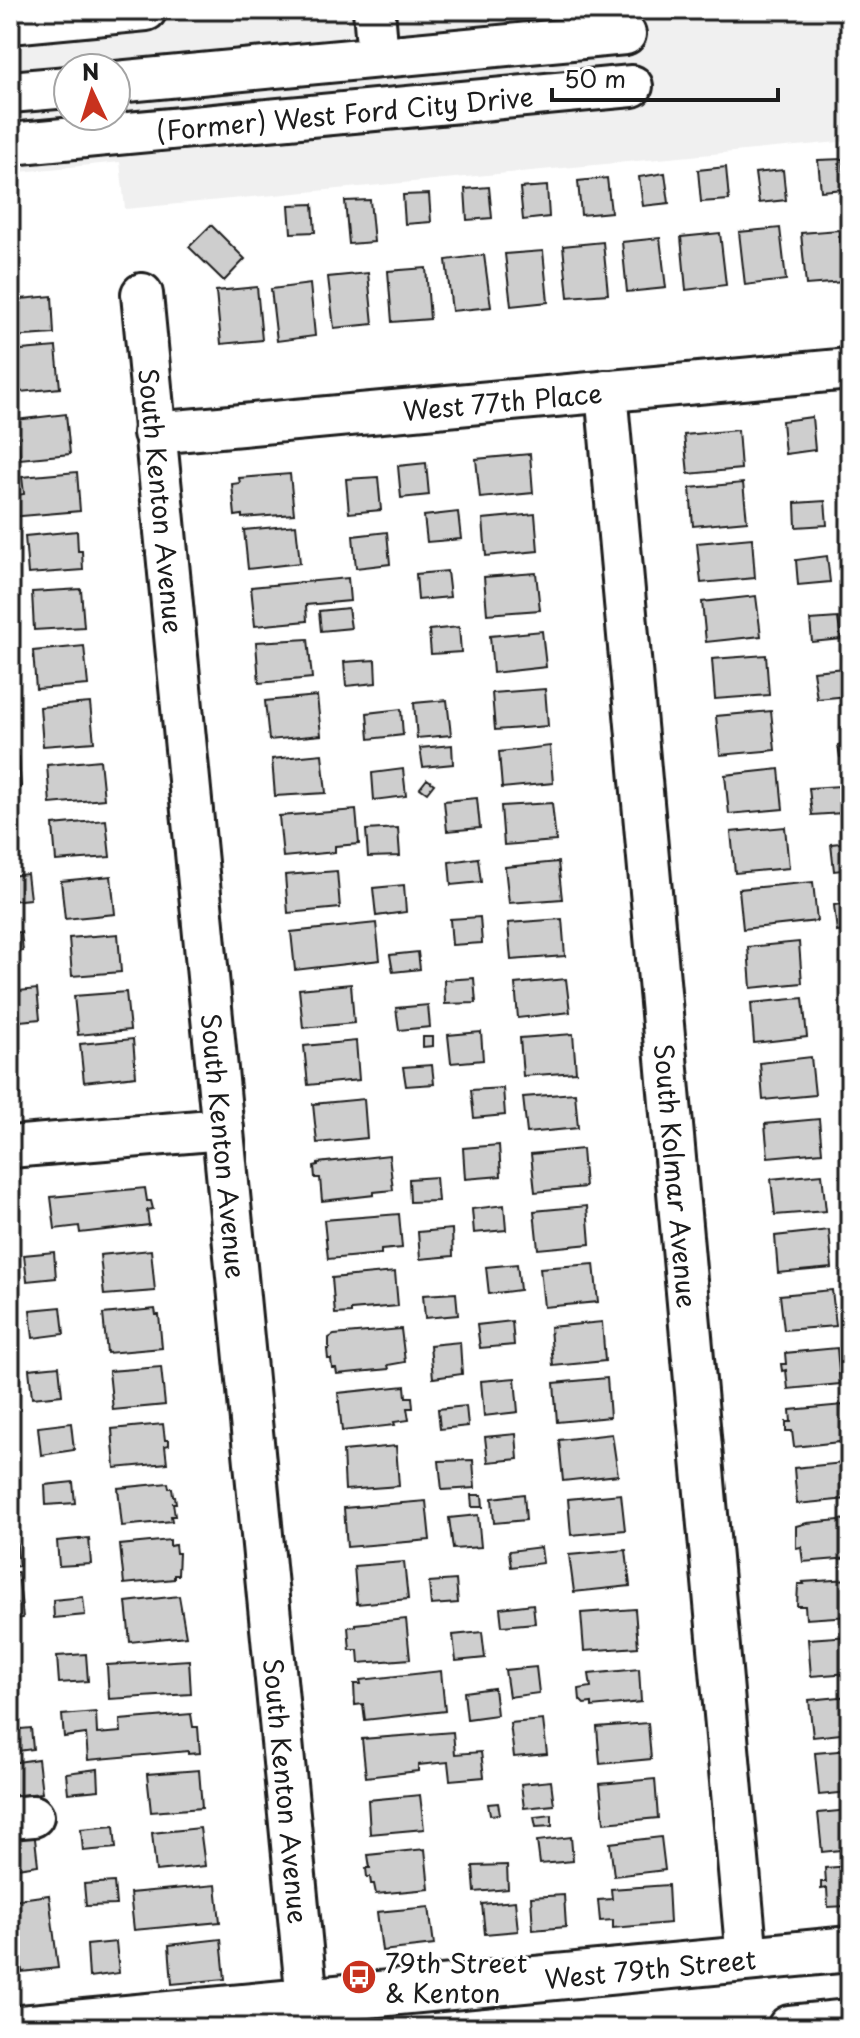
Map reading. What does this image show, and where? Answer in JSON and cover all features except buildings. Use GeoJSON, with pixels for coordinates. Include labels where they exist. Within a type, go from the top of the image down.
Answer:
{"type":"FeatureCollection","features":[{"type":"Feature","properties":{"kind":"main road","name":"West 79th Street"},"geometry":{"type":"LineString","coordinates":[[45,2027],[850,1949]]}},
{"type":"Feature","properties":{"kind":"main road"},"geometry":{"type":"LineString","coordinates":[[790,2028],[850,2022]]}},
{"type":"Feature","properties":{"kind":"street"},"geometry":{"type":"LineString","coordinates":[[10,23],[146,10]]}},
{"type":"Feature","properties":{"kind":"street"},"geometry":{"type":"LineString","coordinates":[[374,10],[378,57]]}},
{"type":"Feature","properties":{"kind":"street","name":"(Former) West Ford City Drive"},"geometry":{"type":"LineString","coordinates":[[132,80],[625,34]]}},
{"type":"Feature","properties":{"kind":"street","name":"(Former) West Ford City Drive"},"geometry":{"type":"LineString","coordinates":[[132,123],[632,86]]}},
{"type":"Feature","properties":{"kind":"street"},"geometry":{"type":"LineString","coordinates":[[10,92],[52,88]]}},
{"type":"Feature","properties":{"kind":"street","name":"(Former) West Ford City Drive"},"geometry":{"type":"LineString","coordinates":[[10,144],[53,132]]}},
{"type":"Feature","properties":{"kind":"street","name":"South Kenton Avenue"},"geometry":{"type":"LineString","coordinates":[[142,294],[307,2000]]}},
{"type":"Feature","properties":{"kind":"street","name":"West 77th Place"},"geometry":{"type":"LineString","coordinates":[[154,433],[850,369]]}},
{"type":"Feature","properties":{"kind":"street","name":"South Kolmar Avenue"},"geometry":{"type":"LineString","coordinates":[[606,391],[747,1959]]}},
{"type":"Feature","properties":{"kind":"street"},"geometry":{"type":"LineString","coordinates":[[10,1147],[223,1129]]}},
{"type":"Feature","properties":{"kind":"shaded area"},"geometry":{"type":"Polygon","coordinates":[[[10,10],[850,10],[850,141],[125,209],[120,162],[10,173],[10,10]]]}},
{"type":"Feature","properties":{"kind":"place","name":"79th Street & Kenton"},"geometry":{"type":"Point","coordinates":[359,1977]}}]}
